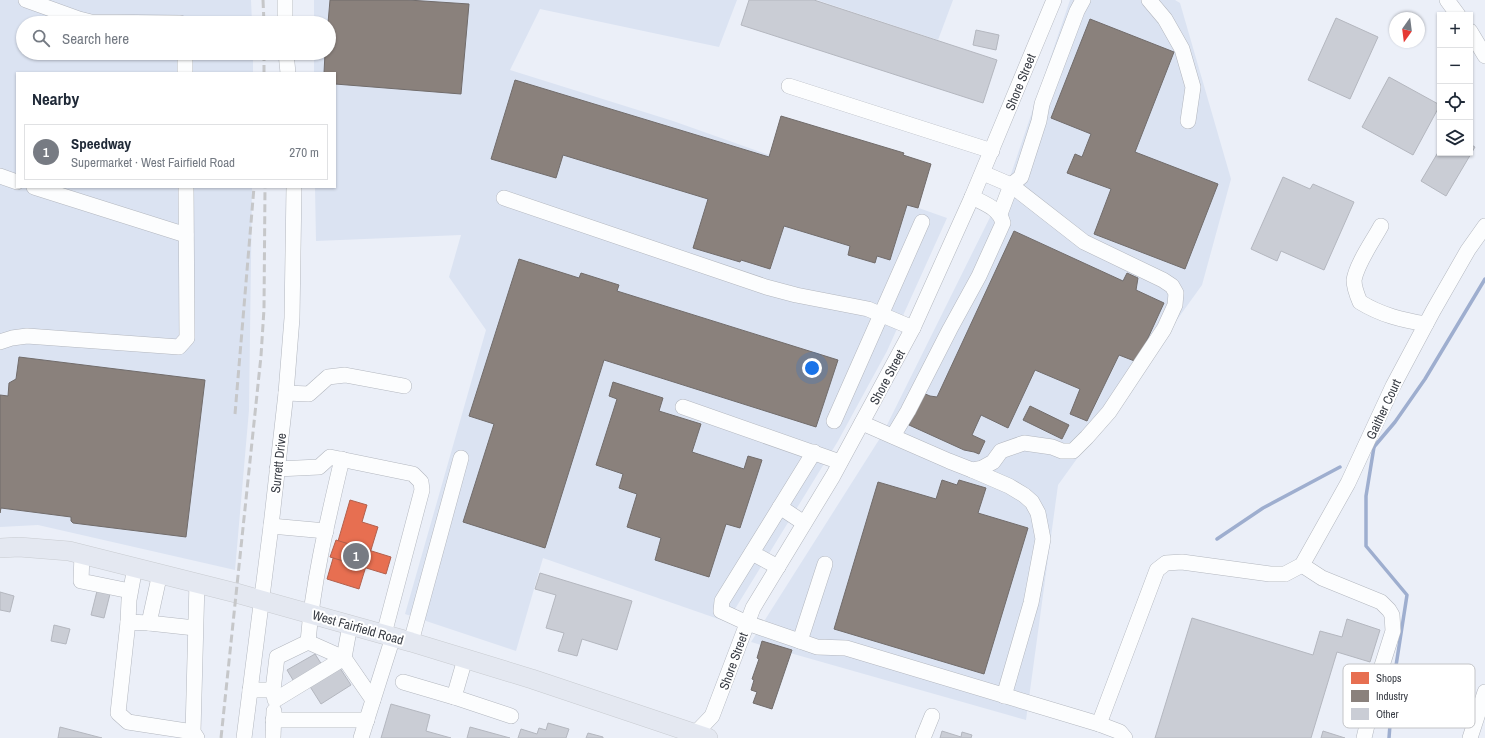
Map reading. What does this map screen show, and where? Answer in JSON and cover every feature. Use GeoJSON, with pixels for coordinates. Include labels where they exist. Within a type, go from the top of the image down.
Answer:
{"type":"FeatureCollection","features":[{"type":"Feature","properties":{"kind":"main road","name":"West Fairfield Road"},"geometry":{"type":"LineString","coordinates":[[0,548],[19,547],[70,551],[197,582],[310,613],[532,678],[698,737]]}},
{"type":"Feature","properties":{"kind":"street"},"geometry":{"type":"LineString","coordinates":[[26,0],[71,16]]}},
{"type":"Feature","properties":{"kind":"street"},"geometry":{"type":"LineString","coordinates":[[285,0],[285,16]]}},
{"type":"Feature","properties":{"kind":"street","name":"Shore Street"},"geometry":{"type":"LineString","coordinates":[[698,737],[712,716],[753,608],[840,462],[913,328],[992,151],[1054,0]]}},
{"type":"Feature","properties":{"kind":"street"},"geometry":{"type":"LineString","coordinates":[[893,436],[908,411],[979,276],[1002,223],[1000,214],[1011,185],[1022,177],[1039,121],[1042,104],[1083,0]]}},
{"type":"Feature","properties":{"kind":"street"},"geometry":{"type":"LineString","coordinates":[[1149,0],[1165,19],[1182,49],[1193,86],[1188,121]]}},
{"type":"Feature","properties":{"kind":"street"},"geometry":{"type":"LineString","coordinates":[[1447,0],[1456,12]]}},
{"type":"Feature","properties":{"kind":"street"},"geometry":{"type":"LineString","coordinates":[[1473,37],[1485,56]]}},
{"type":"Feature","properties":{"kind":"street"},"geometry":{"type":"LineString","coordinates":[[185,60],[185,72]]}},
{"type":"Feature","properties":{"kind":"street"},"geometry":{"type":"LineString","coordinates":[[287,60],[288,72]]}},
{"type":"Feature","properties":{"kind":"street"},"geometry":{"type":"LineString","coordinates":[[789,86],[992,151]]}},
{"type":"Feature","properties":{"kind":"street"},"geometry":{"type":"LineString","coordinates":[[972,470],[982,468],[993,462],[1001,451],[1024,443],[1052,447],[1062,451],[1073,451],[1088,437],[1109,412],[1164,329],[1176,305],[1176,293],[1172,286],[1157,277],[1084,242],[1011,185],[982,173]]}},
{"type":"Feature","properties":{"kind":"street"},"geometry":{"type":"LineString","coordinates":[[0,176],[16,182]]}},
{"type":"Feature","properties":{"kind":"street"},"geometry":{"type":"LineString","coordinates":[[37,188],[186,235]]}},
{"type":"Feature","properties":{"kind":"street"},"geometry":{"type":"LineString","coordinates":[[0,342],[12,338],[27,336],[179,347],[187,338],[186,188]]}},
{"type":"Feature","properties":{"kind":"street","name":"Surrett Drive"},"geometry":{"type":"LineString","coordinates":[[244,738],[278,469],[286,393],[292,318],[294,188]]}},
{"type":"Feature","properties":{"kind":"street"},"geometry":{"type":"LineString","coordinates":[[972,197],[990,206],[1000,214]]}},
{"type":"Feature","properties":{"kind":"street"},"geometry":{"type":"LineString","coordinates":[[504,198],[766,287],[796,295],[868,309],[913,328]]}},
{"type":"Feature","properties":{"kind":"street"},"geometry":{"type":"LineString","coordinates":[[834,421],[880,314],[922,222]]}},
{"type":"Feature","properties":{"kind":"street"},"geometry":{"type":"LineString","coordinates":[[1381,226],[1359,266],[1354,280],[1355,289],[1360,302],[1382,314],[1400,320],[1426,324]]}},
{"type":"Feature","properties":{"kind":"street","name":"Gaither Court"},"geometry":{"type":"LineString","coordinates":[[1302,566],[1348,483],[1393,386],[1426,324],[1468,250],[1485,226]]}},
{"type":"Feature","properties":{"kind":"street"},"geometry":{"type":"LineString","coordinates":[[286,393],[309,394],[328,377],[345,375],[404,386]]}},
{"type":"Feature","properties":{"kind":"street"},"geometry":{"type":"LineString","coordinates":[[683,407],[840,462]]}},
{"type":"Feature","properties":{"kind":"street"},"geometry":{"type":"LineString","coordinates":[[862,422],[1009,486],[1032,502],[1038,513],[1043,539],[1039,565],[1031,603],[1004,696]]}},
{"type":"Feature","properties":{"kind":"street"},"geometry":{"type":"LineString","coordinates":[[814,452],[722,601],[721,611],[747,624],[817,647],[846,648],[1099,724],[1120,732],[1125,738]]}},
{"type":"Feature","properties":{"kind":"street"},"geometry":{"type":"LineString","coordinates":[[278,469],[319,468],[330,457],[413,474],[421,482],[422,490],[396,638]]}},
{"type":"Feature","properties":{"kind":"street"},"geometry":{"type":"LineString","coordinates":[[361,738],[373,700],[461,458]]}},
{"type":"Feature","properties":{"kind":"street"},"geometry":{"type":"LineString","coordinates":[[308,642],[310,613],[342,459]]}},
{"type":"Feature","properties":{"kind":"street"},"geometry":{"type":"LineString","coordinates":[[780,507],[804,522]]}},
{"type":"Feature","properties":{"kind":"street"},"geometry":{"type":"LineString","coordinates":[[271,526],[326,531]]}},
{"type":"Feature","properties":{"kind":"street"},"geometry":{"type":"LineString","coordinates":[[752,553],[778,567]]}},
{"type":"Feature","properties":{"kind":"street"},"geometry":{"type":"LineString","coordinates":[[82,554],[81,581],[130,591]]}},
{"type":"Feature","properties":{"kind":"street"},"geometry":{"type":"LineString","coordinates":[[1099,724],[1157,570],[1166,563],[1182,562],[1270,574],[1285,574],[1302,566],[1322,578],[1381,602],[1390,610],[1392,615],[1393,631],[1382,664]]}},
{"type":"Feature","properties":{"kind":"street"},"geometry":{"type":"LineString","coordinates":[[800,641],[825,564]]}},
{"type":"Feature","properties":{"kind":"street"},"geometry":{"type":"LineString","coordinates":[[135,567],[130,591],[118,713],[128,722],[195,735],[195,628],[197,582]]}},
{"type":"Feature","properties":{"kind":"street"},"geometry":{"type":"LineString","coordinates":[[149,623],[160,573]]}},
{"type":"Feature","properties":{"kind":"street"},"geometry":{"type":"LineString","coordinates":[[128,622],[195,628]]}},
{"type":"Feature","properties":{"kind":"street"},"geometry":{"type":"LineString","coordinates":[[344,658],[350,625]]}},
{"type":"Feature","properties":{"kind":"street"},"geometry":{"type":"LineString","coordinates":[[273,738],[277,657],[308,642],[344,658],[373,700]]}},
{"type":"Feature","properties":{"kind":"street"},"geometry":{"type":"LineString","coordinates":[[250,690],[274,695],[344,658]]}},
{"type":"Feature","properties":{"kind":"street"},"geometry":{"type":"LineString","coordinates":[[454,697],[465,658]]}},
{"type":"Feature","properties":{"kind":"street"},"geometry":{"type":"LineString","coordinates":[[403,682],[511,716]]}},
{"type":"Feature","properties":{"kind":"street"},"geometry":{"type":"LineString","coordinates":[[1475,723],[1485,692]]}},
{"type":"Feature","properties":{"kind":"street"},"geometry":{"type":"LineString","coordinates":[[923,738],[932,716]]}},
{"type":"Feature","properties":{"kind":"street"},"geometry":{"type":"LineString","coordinates":[[273,720],[367,720]]}},
{"type":"Feature","properties":{"kind":"street"},"geometry":{"type":"LineString","coordinates":[[1364,738],[1366,728]]}},
{"type":"Feature","properties":{"kind":"street"},"geometry":{"type":"LineString","coordinates":[[1470,738],[1473,728]]}},
{"type":"Feature","properties":{"kind":"shaded area"},"geometry":{"type":"Polygon","coordinates":[[[0,0],[251,0],[252,16],[16,16],[16,60],[253,60],[253,72],[16,72],[16,188],[252,188],[249,410],[235,570],[38,525],[0,527],[0,0]]]}},
{"type":"Feature","properties":{"kind":"shaded area"},"geometry":{"type":"Polygon","coordinates":[[[314,0],[737,0],[719,47],[540,9],[510,70],[673,121],[947,218],[887,351],[838,441],[727,622],[543,558],[516,651],[405,614],[486,330],[449,277],[461,235],[316,241],[315,188],[336,188],[336,72],[314,72],[314,60],[336,60],[336,16],[314,16],[314,0]]]}},
{"type":"Feature","properties":{"kind":"shaded area"},"geometry":{"type":"Polygon","coordinates":[[[817,0],[953,0],[938,40],[817,0]]]}},
{"type":"Feature","properties":{"kind":"shaded area"},"geometry":{"type":"Polygon","coordinates":[[[1070,0],[1175,0],[1180,3],[1231,179],[1202,285],[1058,485],[1026,720],[751,642],[882,435],[1010,177],[1070,0]]]}},
{"type":"Feature","properties":{"kind":"building: Shops"},"geometry":{"type":"Polygon","coordinates":[[[350,500],[367,505],[362,522],[378,527],[359,589],[327,579],[350,500]]]}},
{"type":"Feature","properties":{"kind":"building: Shops"},"geometry":{"type":"Polygon","coordinates":[[[336,540],[391,557],[386,574],[330,557],[336,540]]]}},
{"type":"Feature","properties":{"kind":"building: Industry"},"geometry":{"type":"Polygon","coordinates":[[[330,0],[408,0],[469,4],[461,94],[336,84],[336,72],[324,72],[325,60],[336,60],[336,16],[329,16],[330,0]]]}},
{"type":"Feature","properties":{"kind":"building: Industry"},"geometry":{"type":"Polygon","coordinates":[[[1090,19],[1174,52],[1135,152],[1218,184],[1185,269],[1094,234],[1111,189],[1067,173],[1075,154],[1082,157],[1091,134],[1051,118],[1090,19]]]}},
{"type":"Feature","properties":{"kind":"building: Industry"},"geometry":{"type":"Polygon","coordinates":[[[515,80],[769,157],[781,116],[904,153],[903,155],[931,164],[918,208],[907,205],[890,260],[877,256],[875,263],[848,255],[850,246],[784,226],[770,269],[693,248],[708,199],[563,155],[556,178],[491,159],[515,80]]]}},
{"type":"Feature","properties":{"kind":"building: Industry"},"geometry":{"type":"Polygon","coordinates":[[[1014,231],[1123,281],[1127,273],[1138,278],[1136,290],[1164,303],[1137,362],[1119,355],[1087,421],[1070,414],[1080,389],[1035,370],[1008,428],[981,415],[972,435],[985,441],[979,454],[964,450],[909,425],[923,393],[937,397],[1014,231]]]}},
{"type":"Feature","properties":{"kind":"building: Industry"},"geometry":{"type":"Polygon","coordinates":[[[519,259],[579,278],[581,273],[619,285],[617,291],[838,360],[816,427],[604,360],[545,548],[463,522],[494,424],[469,416],[519,259]]]}},
{"type":"Feature","properties":{"kind":"building: Industry"},"geometry":{"type":"Polygon","coordinates":[[[19,357],[205,380],[186,537],[73,523],[71,521],[71,517],[1,508],[0,513],[0,395],[8,396],[9,383],[16,379],[19,357]]]}},
{"type":"Feature","properties":{"kind":"building: Industry"},"geometry":{"type":"Polygon","coordinates":[[[613,382],[663,398],[659,411],[701,424],[692,452],[744,469],[748,456],[762,460],[740,528],[726,524],[709,577],[655,560],[661,538],[627,527],[637,494],[619,488],[623,474],[596,465],[617,399],[609,396],[613,382]]]}},
{"type":"Feature","properties":{"kind":"building: Industry"},"geometry":{"type":"Polygon","coordinates":[[[1030,406],[1069,425],[1062,439],[1023,420],[1030,406]]]}},
{"type":"Feature","properties":{"kind":"building: Industry"},"geometry":{"type":"Polygon","coordinates":[[[942,480],[957,485],[959,480],[986,488],[978,513],[1028,528],[984,674],[834,629],[878,482],[936,499],[942,480]]]}},
{"type":"Feature","properties":{"kind":"building: Industry"},"geometry":{"type":"Polygon","coordinates":[[[762,641],[792,650],[772,709],[753,703],[757,692],[751,690],[754,680],[752,679],[759,659],[757,658],[762,641]]]}},
{"type":"Feature","properties":{"kind":"building: Other"},"geometry":{"type":"Polygon","coordinates":[[[749,0],[814,0],[997,60],[983,103],[741,25],[749,0]]]}},
{"type":"Feature","properties":{"kind":"building: Other"},"geometry":{"type":"Polygon","coordinates":[[[1336,18],[1378,37],[1350,99],[1308,80],[1336,18]]]}},
{"type":"Feature","properties":{"kind":"building: Other"},"geometry":{"type":"Polygon","coordinates":[[[976,30],[999,35],[996,50],[973,45],[976,30]]]}},
{"type":"Feature","properties":{"kind":"building: Other"},"geometry":{"type":"Polygon","coordinates":[[[1389,77],[1437,103],[1437,111],[1413,155],[1362,127],[1389,77]]]}},
{"type":"Feature","properties":{"kind":"building: Other"},"geometry":{"type":"Polygon","coordinates":[[[1437,154],[1437,156],[1470,156],[1446,196],[1421,181],[1437,154]]]}},
{"type":"Feature","properties":{"kind":"building: Other"},"geometry":{"type":"Polygon","coordinates":[[[1283,177],[1310,189],[1313,184],[1354,202],[1324,270],[1281,251],[1277,261],[1251,249],[1283,177]]]}},
{"type":"Feature","properties":{"kind":"building: Other"},"geometry":{"type":"Polygon","coordinates":[[[540,573],[632,601],[617,650],[582,639],[577,656],[558,651],[564,633],[546,628],[556,595],[535,589],[540,573]]]}},
{"type":"Feature","properties":{"kind":"building: Other"},"geometry":{"type":"Polygon","coordinates":[[[98,587],[111,590],[104,618],[91,615],[98,587]]]}},
{"type":"Feature","properties":{"kind":"building: Other"},"geometry":{"type":"Polygon","coordinates":[[[0,592],[14,596],[10,612],[0,610],[0,592]]]}},
{"type":"Feature","properties":{"kind":"building: Other"},"geometry":{"type":"Polygon","coordinates":[[[1192,618],[1313,655],[1320,631],[1342,637],[1347,619],[1380,630],[1370,662],[1337,652],[1311,738],[1155,738],[1192,618]]]}},
{"type":"Feature","properties":{"kind":"building: Other"},"geometry":{"type":"Polygon","coordinates":[[[54,625],[70,629],[66,644],[51,641],[54,625]]]}},
{"type":"Feature","properties":{"kind":"building: Other"},"geometry":{"type":"Polygon","coordinates":[[[315,654],[324,668],[296,685],[287,670],[315,654]]]}},
{"type":"Feature","properties":{"kind":"building: Other"},"geometry":{"type":"Polygon","coordinates":[[[338,665],[351,685],[321,704],[309,685],[338,665]]]}},
{"type":"Feature","properties":{"kind":"building: Other"},"geometry":{"type":"Polygon","coordinates":[[[391,704],[430,715],[426,731],[451,738],[381,738],[391,704]]]}},
{"type":"Feature","properties":{"kind":"building: Other"},"geometry":{"type":"Polygon","coordinates":[[[548,723],[569,729],[566,738],[518,738],[521,729],[537,734],[539,728],[546,730],[548,723]]]}},
{"type":"Feature","properties":{"kind":"building: Other"},"geometry":{"type":"Polygon","coordinates":[[[60,727],[102,738],[58,738],[60,727]]]}},
{"type":"Feature","properties":{"kind":"building: Other"},"geometry":{"type":"Polygon","coordinates":[[[470,727],[510,738],[467,738],[470,727]]]}},
{"type":"Feature","properties":{"kind":"building: Other"},"geometry":{"type":"Polygon","coordinates":[[[942,731],[961,737],[962,732],[972,735],[971,738],[940,738],[942,731]]]}},
{"type":"Feature","properties":{"kind":"building: Other"},"geometry":{"type":"Polygon","coordinates":[[[1323,731],[1345,738],[1321,738],[1323,731]]]}},
{"type":"Feature","properties":{"kind":"building: Other"},"geometry":{"type":"Polygon","coordinates":[[[588,733],[603,737],[603,738],[586,738],[588,733]]]}},
{"type":"Feature","properties":{"kind":"waterway"},"geometry":{"type":"LineString","coordinates":[[1373,448],[1395,422],[1425,379],[1485,279]]}},
{"type":"Feature","properties":{"kind":"waterway"},"geometry":{"type":"LineString","coordinates":[[1374,447],[1366,496],[1366,546],[1407,595],[1396,664]]}},
{"type":"Feature","properties":{"kind":"waterway"},"geometry":{"type":"LineString","coordinates":[[1217,539],[1263,508],[1340,467]]}},
{"type":"Feature","properties":{"kind":"waterway"},"geometry":{"type":"LineString","coordinates":[[1389,738],[1390,728]]}},
{"type":"Feature","properties":{"kind":"railway"},"geometry":{"type":"LineString","coordinates":[[263,0],[264,16]]}},
{"type":"Feature","properties":{"kind":"railway"},"geometry":{"type":"LineString","coordinates":[[264,60],[264,72]]}},
{"type":"Feature","properties":{"kind":"railway"},"geometry":{"type":"LineString","coordinates":[[235,414],[254,188]]}},
{"type":"Feature","properties":{"kind":"railway"},"geometry":{"type":"LineString","coordinates":[[221,738],[261,356],[264,309],[265,188]]}},
{"type":"Feature","properties":{"kind":"place","name":"Speedway"},"geometry":{"type":"Point","coordinates":[356,556]}}]}
